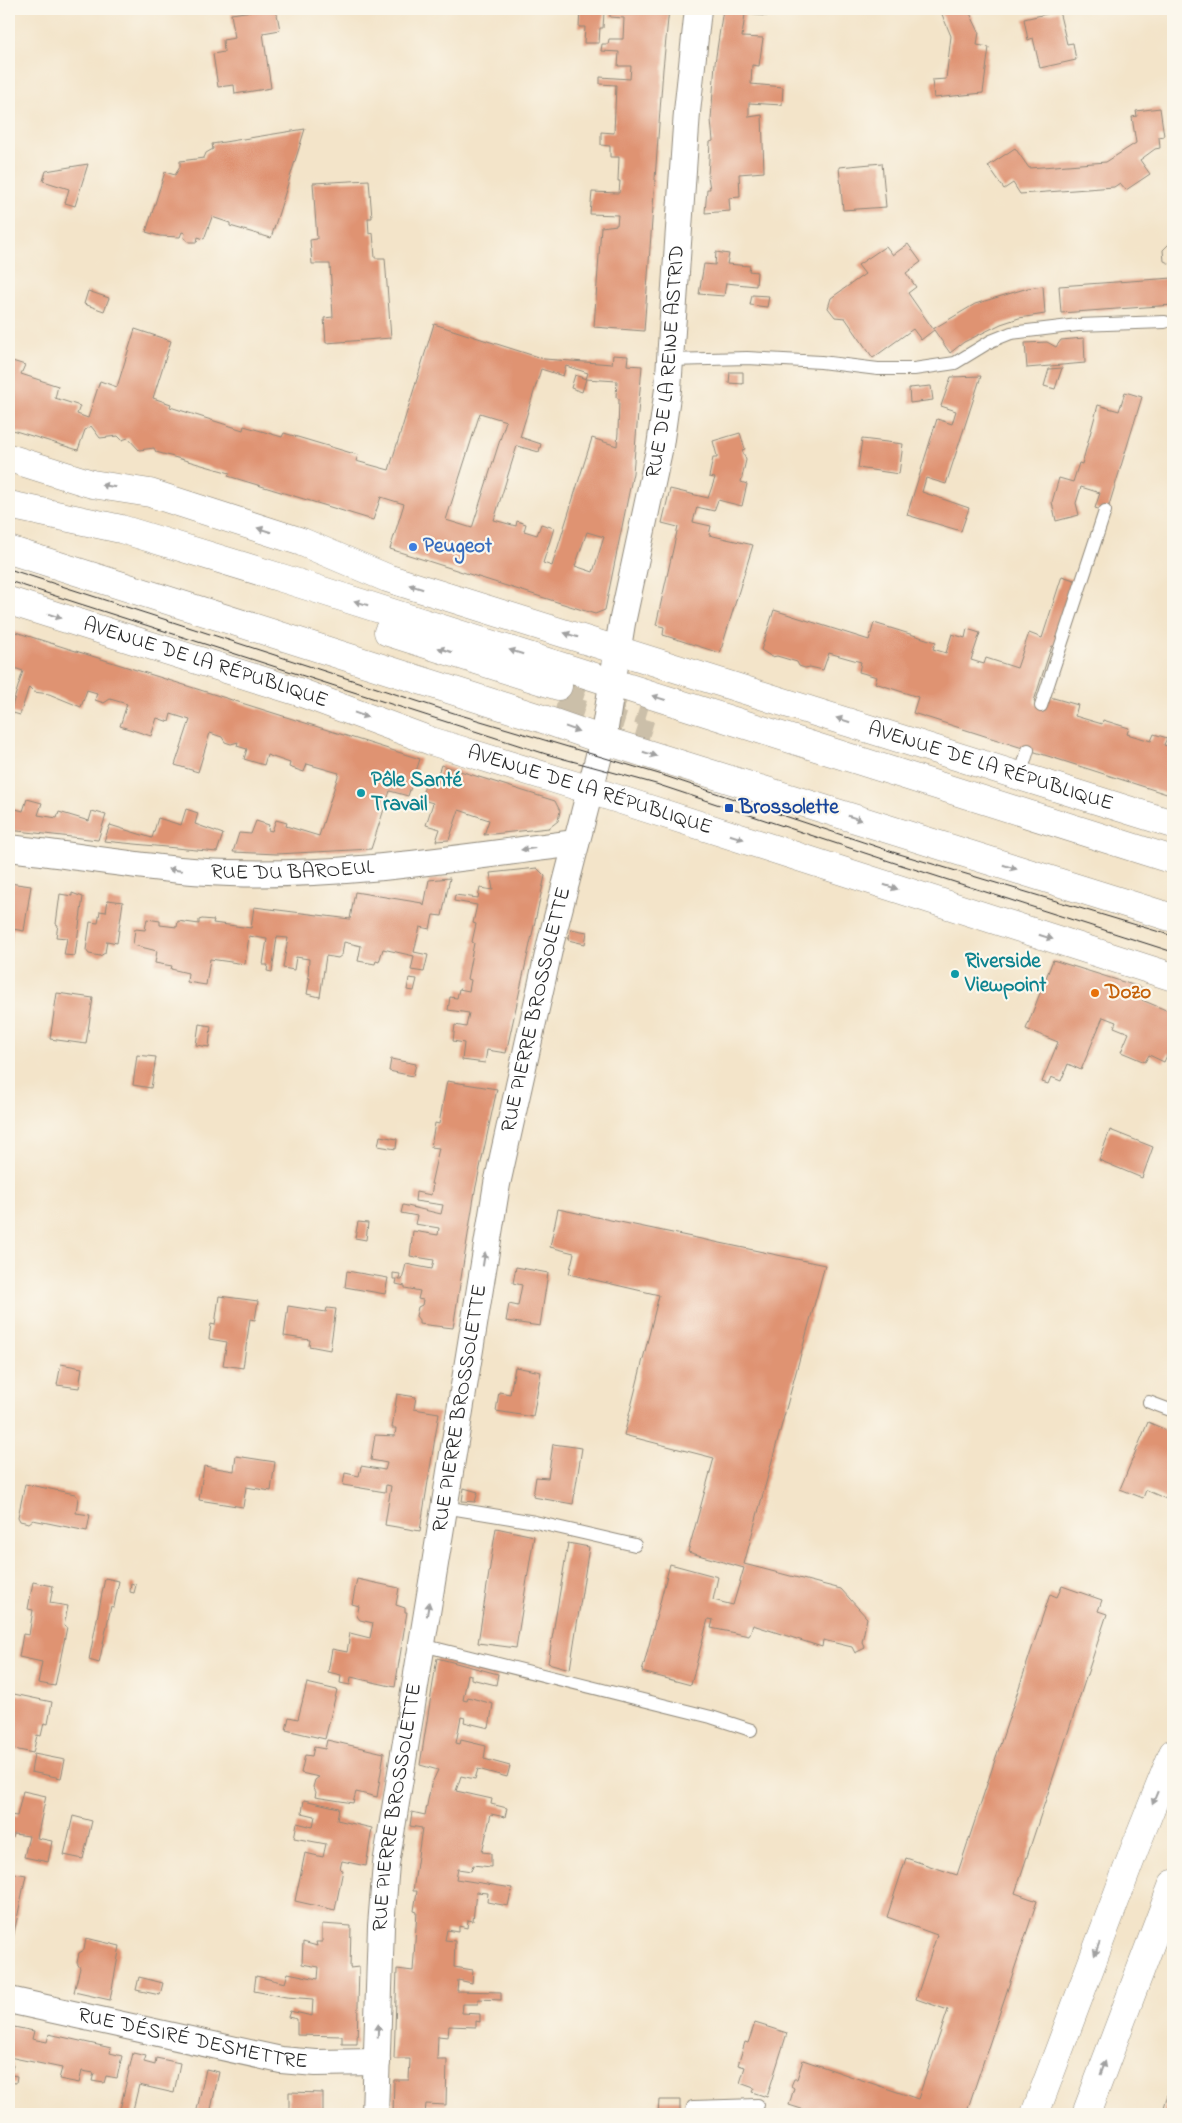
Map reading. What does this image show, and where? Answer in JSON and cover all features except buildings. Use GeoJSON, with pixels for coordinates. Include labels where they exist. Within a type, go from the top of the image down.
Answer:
{"type":"FeatureCollection","features":[{"type":"Feature","properties":{"kind":"main road","name":"AVENUE DE LA RÉPUBLIQUE"},"geometry":{"type":"LineString","coordinates":[[9,458],[92,484],[150,493],[302,542],[387,578],[1173,824]]}},
{"type":"Feature","properties":{"kind":"main road"},"geometry":{"type":"LineString","coordinates":[[9,505],[120,530],[1173,860]]}},
{"type":"Feature","properties":{"kind":"main road"},"geometry":{"type":"LineString","coordinates":[[9,510],[557,696],[9,534]]}},
{"type":"Feature","properties":{"kind":"main road"},"geometry":{"type":"LineString","coordinates":[[9,550],[543,719],[603,740],[1173,918]]}},
{"type":"Feature","properties":{"kind":"main road","name":"AVENUE DE LA RÉPUBLIQUE"},"geometry":{"type":"LineString","coordinates":[[9,601],[299,692],[457,750],[590,790],[1173,977]]}},
{"type":"Feature","properties":{"kind":"main road"},"geometry":{"type":"LineString","coordinates":[[1173,876],[648,724],[1173,899]]}},
{"type":"Feature","properties":{"kind":"main road"},"geometry":{"type":"LineString","coordinates":[[1035,2114],[1173,1753]]}},
{"type":"Feature","properties":{"kind":"main road"},"geometry":{"type":"LineString","coordinates":[[1086,2114],[1173,1884]]}},
{"type":"Feature","properties":{"kind":"street","name":"RUE DE LA REINE ASTRID"},"geometry":{"type":"LineString","coordinates":[[608,711],[618,650],[660,446],[670,360],[687,112],[698,9]]}},
{"type":"Feature","properties":{"kind":"street","name":"RUE PIERRE BROSSOLETTE"},"geometry":{"type":"LineString","coordinates":[[376,2114],[381,1926],[386,1864],[497,1184],[550,941],[603,740],[608,711]]}},
{"type":"Feature","properties":{"kind":"street","name":"RUE DU BAROEUL"},"geometry":{"type":"LineString","coordinates":[[9,848],[187,871],[286,874],[397,866],[576,843]]}},
{"type":"Feature","properties":{"kind":"street","name":"RUE DÉSIRÉ DESMETTRE"},"geometry":{"type":"LineString","coordinates":[[9,2000],[281,2060],[316,2063],[377,2062]]}},
{"type":"Feature","properties":{"kind":"lane"},"geometry":{"type":"LineString","coordinates":[[670,360],[747,358],[821,362],[878,369],[914,369],[955,363],[991,341],[1011,333],[1078,325],[1165,322]]}},
{"type":"Feature","properties":{"kind":"lane"},"geometry":{"type":"LineString","coordinates":[[1041,706],[1105,511]]}},
{"type":"Feature","properties":{"kind":"lane"},"geometry":{"type":"LineString","coordinates":[[1020,776],[1028,750]]}},
{"type":"Feature","properties":{"kind":"lane"},"geometry":{"type":"LineString","coordinates":[[1149,1402],[1173,1412]]}},
{"type":"Feature","properties":{"kind":"lane"},"geometry":{"type":"LineString","coordinates":[[444,1507],[535,1522],[635,1545]]}},
{"type":"Feature","properties":{"kind":"lane"},"geometry":{"type":"LineString","coordinates":[[422,1645],[711,1717],[751,1730]]}},
{"type":"Feature","properties":{"kind":"lane"},"geometry":{"type":"LineString","coordinates":[[691,2114],[693,2107],[758,2105]]}},
{"type":"Feature","properties":{"kind":"tunnel"},"geometry":{"type":"LineString","coordinates":[[558,686],[647,713]]}},
{"type":"Feature","properties":{"kind":"tunnel"},"geometry":{"type":"LineString","coordinates":[[556,706],[650,735]]}},
{"type":"Feature","properties":{"kind":"tram line"},"geometry":{"type":"LineString","coordinates":[[9,569],[457,714],[659,774],[896,853],[1173,936]]}},
{"type":"Feature","properties":{"kind":"tram line"},"geometry":{"type":"LineString","coordinates":[[9,581],[546,754],[656,784],[1173,952]]}},
{"type":"Feature","properties":{"kind":"place","name":"Peugeot"},"geometry":{"type":"Point","coordinates":[413,547]}},
{"type":"Feature","properties":{"kind":"place","name":"Pôle Santé Travail"},"geometry":{"type":"Point","coordinates":[361,793]}},
{"type":"Feature","properties":{"kind":"place","name":"Brossolette"},"geometry":{"type":"Point","coordinates":[729,808]}},
{"type":"Feature","properties":{"kind":"place","name":"Riverside Viewpoint"},"geometry":{"type":"Point","coordinates":[955,974]}},
{"type":"Feature","properties":{"kind":"place","name":"Dozo"},"geometry":{"type":"Point","coordinates":[1095,993]}}]}
